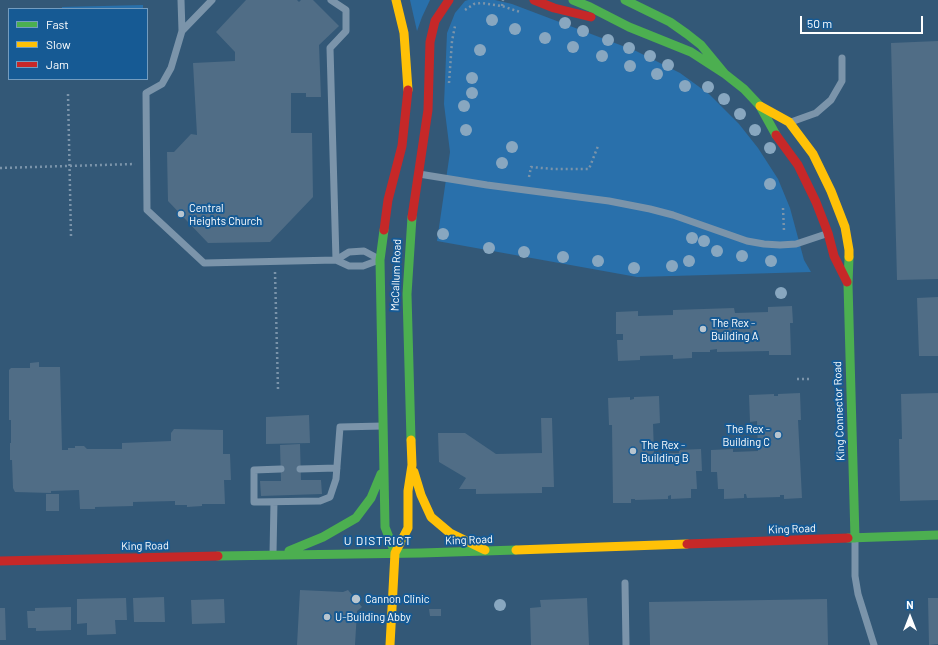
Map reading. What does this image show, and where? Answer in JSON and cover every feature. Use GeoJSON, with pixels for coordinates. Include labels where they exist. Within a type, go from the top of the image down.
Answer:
{"type":"FeatureCollection","features":[{"type":"Feature","properties":{"kind":"main road","name":"McCallum Road"},"geometry":{"type":"LineString","coordinates":[[390,645],[395,553],[385,527],[380,260],[388,200],[402,146],[408,96],[404,33],[396,0]]}},
{"type":"Feature","properties":{"kind":"main road","name":"McCallum Road"},"geometry":{"type":"LineString","coordinates":[[395,553],[408,528],[408,491],[412,464],[407,294],[412,205],[428,110],[430,42],[438,16],[449,0]]}},
{"type":"Feature","properties":{"kind":"main road","name":"King Connector Road"},"geometry":{"type":"LineString","coordinates":[[534,0],[554,8],[629,27]]}},
{"type":"Feature","properties":{"kind":"main road","name":"King Connector Road"},"geometry":{"type":"LineString","coordinates":[[573,0],[629,27],[691,52],[725,74],[744,89],[760,106],[775,134],[798,164],[816,202],[828,233],[834,256],[848,284]]}},
{"type":"Feature","properties":{"kind":"main road"},"geometry":{"type":"LineString","coordinates":[[625,0],[670,22],[687,34],[701,45],[725,74]]}},
{"type":"Feature","properties":{"kind":"main road","name":"King Connector Road"},"geometry":{"type":"LineString","coordinates":[[760,106],[789,122],[813,154],[831,191],[845,227],[849,250],[848,284],[855,538]]}},
{"type":"Feature","properties":{"kind":"main road"},"geometry":{"type":"LineString","coordinates":[[412,464],[421,495],[431,517],[450,533],[486,551]]}},
{"type":"Feature","properties":{"kind":"main road"},"geometry":{"type":"LineString","coordinates":[[276,555],[323,537],[356,518],[371,498],[384,469]]}},
{"type":"Feature","properties":{"kind":"main road","name":"King Road"},"geometry":{"type":"LineString","coordinates":[[0,561],[486,551],[938,535]]}},
{"type":"Feature","properties":{"kind":"lane"},"geometry":{"type":"LineString","coordinates":[[181,0],[182,31],[171,68],[162,84],[146,93],[147,210],[204,263],[336,260],[349,266],[363,266],[380,260]]}},
{"type":"Feature","properties":{"kind":"lane"},"geometry":{"type":"LineString","coordinates":[[182,31],[212,0]]}},
{"type":"Feature","properties":{"kind":"lane"},"geometry":{"type":"LineString","coordinates":[[331,0],[346,10],[346,31],[330,48],[336,260]]}},
{"type":"Feature","properties":{"kind":"lane"},"geometry":{"type":"LineString","coordinates":[[789,122],[816,113],[831,100],[842,81],[842,58]]}},
{"type":"Feature","properties":{"kind":"lane"},"geometry":{"type":"LineString","coordinates":[[418,174],[486,185],[608,201],[650,209],[673,215],[747,241],[764,244],[796,244],[828,233]]}},
{"type":"Feature","properties":{"kind":"lane"},"geometry":{"type":"LineString","coordinates":[[336,260],[349,252],[364,251],[380,260]]}},
{"type":"Feature","properties":{"kind":"lane"},"geometry":{"type":"LineString","coordinates":[[281,469],[254,470],[254,502],[274,502],[290,499],[320,501],[330,498],[336,479],[340,427],[383,426]]}},
{"type":"Feature","properties":{"kind":"lane"},"geometry":{"type":"LineString","coordinates":[[300,469],[337,468]]}},
{"type":"Feature","properties":{"kind":"lane"},"geometry":{"type":"LineString","coordinates":[[274,502],[276,555]]}},
{"type":"Feature","properties":{"kind":"lane"},"geometry":{"type":"LineString","coordinates":[[855,538],[855,576],[858,594],[874,645]]}},
{"type":"Feature","properties":{"kind":"lane"},"geometry":{"type":"LineString","coordinates":[[625,583],[626,645]]}},
{"type":"Feature","properties":{"kind":"path"},"geometry":{"type":"LineString","coordinates":[[502,6],[503,0]]}},
{"type":"Feature","properties":{"kind":"path"},"geometry":{"type":"LineString","coordinates":[[463,12],[474,4],[481,3],[502,6],[522,13]]}},
{"type":"Feature","properties":{"kind":"path"},"geometry":{"type":"LineString","coordinates":[[448,86],[452,41],[454,28],[457,22]]}},
{"type":"Feature","properties":{"kind":"path"},"geometry":{"type":"LineString","coordinates":[[68,94],[71,236]]}},
{"type":"Feature","properties":{"kind":"path"},"geometry":{"type":"LineString","coordinates":[[530,177],[531,167],[553,170],[589,169],[598,146]]}},
{"type":"Feature","properties":{"kind":"path"},"geometry":{"type":"LineString","coordinates":[[0,168],[146,164]]}},
{"type":"Feature","properties":{"kind":"path"},"geometry":{"type":"LineString","coordinates":[[783,208],[784,231]]}},
{"type":"Feature","properties":{"kind":"path"},"geometry":{"type":"LineString","coordinates":[[275,261],[278,389]]}},
{"type":"Feature","properties":{"kind":"path"},"geometry":{"type":"LineString","coordinates":[[797,379],[810,379]]}},
{"type":"Feature","properties":{"kind":"shaded area"},"geometry":{"type":"Polygon","coordinates":[[[410,0],[430,0],[417,31],[410,0]]]}},
{"type":"Feature","properties":{"kind":"shaded area"},"geometry":{"type":"Polygon","coordinates":[[[495,0],[512,4],[636,51],[680,73],[709,94],[739,124],[758,148],[778,179],[790,208],[804,260],[811,272],[637,277],[437,241],[450,152],[444,104],[447,33],[455,13],[465,1],[495,0]]]}},
{"type":"Feature","properties":{"kind":"shaded area"},"geometry":{"type":"Polygon","coordinates":[[[143,5],[143,8],[62,7],[143,5]]]}},
{"type":"Feature","properties":{"kind":"building","name":"Central Heights Church"},"geometry":{"type":"Polygon","coordinates":[[[246,0],[297,0],[299,2],[301,0],[313,0],[339,26],[319,45],[321,97],[306,97],[306,93],[291,93],[291,133],[312,133],[313,197],[270,242],[208,243],[168,201],[167,152],[174,152],[191,134],[197,135],[193,63],[235,61],[235,52],[216,32],[246,0]]]}},
{"type":"Feature","properties":{"kind":"building"},"geometry":{"type":"Polygon","coordinates":[[[938,41],[938,279],[897,280],[891,43],[938,41]]]}},
{"type":"Feature","properties":{"kind":"building"},"geometry":{"type":"Polygon","coordinates":[[[938,297],[938,356],[919,356],[917,298],[938,297]]]}},
{"type":"Feature","properties":{"kind":"building","name":"The Rex - Building A"},"geometry":{"type":"Polygon","coordinates":[[[792,306],[793,323],[790,323],[791,355],[769,355],[769,351],[717,352],[717,349],[710,350],[710,352],[692,352],[692,358],[673,359],[673,355],[640,356],[640,360],[618,361],[617,340],[623,340],[623,334],[616,334],[616,312],[638,311],[638,316],[673,315],[673,310],[734,308],[735,313],[768,312],[768,307],[792,306]]]}},
{"type":"Feature","properties":{"kind":"building"},"geometry":{"type":"Polygon","coordinates":[[[39,362],[39,367],[60,367],[62,450],[75,448],[75,446],[84,446],[87,449],[122,449],[122,443],[171,441],[171,433],[174,429],[223,430],[223,454],[230,454],[231,480],[224,480],[225,504],[202,504],[202,506],[187,507],[187,505],[175,505],[175,501],[133,502],[133,506],[80,509],[79,490],[51,491],[51,493],[15,492],[13,488],[12,460],[10,460],[11,420],[9,420],[9,370],[11,368],[30,368],[30,363],[39,362]]]}},
{"type":"Feature","properties":{"kind":"building","name":"The Rex - Building C"},"geometry":{"type":"Polygon","coordinates":[[[800,393],[801,420],[798,420],[802,498],[784,499],[784,495],[780,495],[780,497],[747,498],[746,494],[744,494],[744,498],[724,499],[724,489],[718,489],[717,472],[711,472],[711,450],[733,449],[733,452],[758,451],[757,421],[750,422],[749,395],[774,394],[774,396],[778,396],[778,394],[800,393]]]}},
{"type":"Feature","properties":{"kind":"building"},"geometry":{"type":"Polygon","coordinates":[[[938,393],[938,500],[900,501],[899,439],[902,439],[901,394],[938,393]]]}},
{"type":"Feature","properties":{"kind":"building","name":"The Rex - Building B"},"geometry":{"type":"Polygon","coordinates":[[[659,396],[660,423],[653,424],[654,453],[679,453],[679,450],[701,449],[702,471],[696,471],[697,489],[691,489],[691,498],[671,499],[671,495],[668,496],[668,499],[631,499],[631,503],[613,503],[612,425],[609,425],[608,398],[630,397],[630,400],[634,399],[634,397],[659,396]]]}},
{"type":"Feature","properties":{"kind":"building"},"geometry":{"type":"Polygon","coordinates":[[[309,415],[310,443],[266,444],[266,417],[309,415]]]}},
{"type":"Feature","properties":{"kind":"building"},"geometry":{"type":"Polygon","coordinates":[[[541,418],[552,418],[554,487],[542,487],[542,493],[476,494],[476,489],[459,489],[466,478],[439,462],[438,433],[465,433],[496,454],[542,453],[541,418]]]}},
{"type":"Feature","properties":{"kind":"building"},"geometry":{"type":"Polygon","coordinates":[[[300,444],[301,480],[321,480],[322,494],[261,496],[260,481],[281,481],[280,445],[300,444]]]}},
{"type":"Feature","properties":{"kind":"building"},"geometry":{"type":"Polygon","coordinates":[[[46,494],[59,494],[59,511],[46,511],[46,494]]]}},
{"type":"Feature","properties":{"kind":"building","name":"U-Building Abby"},"geometry":{"type":"Polygon","coordinates":[[[300,590],[343,592],[348,590],[362,607],[357,611],[355,645],[297,645],[300,590]]]}},
{"type":"Feature","properties":{"kind":"building"},"geometry":{"type":"Polygon","coordinates":[[[164,597],[165,622],[134,622],[133,598],[164,597]]]}},
{"type":"Feature","properties":{"kind":"building"},"geometry":{"type":"Polygon","coordinates":[[[126,598],[127,620],[115,620],[116,634],[87,635],[87,623],[77,624],[77,599],[126,598]]]}},
{"type":"Feature","properties":{"kind":"building"},"geometry":{"type":"Polygon","coordinates":[[[587,598],[589,645],[531,645],[530,608],[541,607],[540,600],[587,598]]]}},
{"type":"Feature","properties":{"kind":"building"},"geometry":{"type":"Polygon","coordinates":[[[928,598],[938,598],[938,644],[929,645],[928,598]]]}},
{"type":"Feature","properties":{"kind":"building"},"geometry":{"type":"Polygon","coordinates":[[[224,599],[225,623],[192,624],[191,600],[224,599]]]}},
{"type":"Feature","properties":{"kind":"building"},"geometry":{"type":"Polygon","coordinates":[[[827,599],[828,645],[650,645],[649,602],[827,599]]]}},
{"type":"Feature","properties":{"kind":"building"},"geometry":{"type":"Polygon","coordinates":[[[71,607],[71,630],[36,631],[36,628],[28,628],[27,611],[35,611],[35,608],[71,607]]]}},
{"type":"Feature","properties":{"kind":"building"},"geometry":{"type":"Polygon","coordinates":[[[0,608],[5,608],[6,640],[0,640],[0,608]]]}},
{"type":"Feature","properties":{"kind":"building"},"geometry":{"type":"Polygon","coordinates":[[[429,609],[441,609],[441,616],[430,616],[429,609]]]}},
{"type":"Feature","properties":{"kind":"traffic: fast"},"geometry":{"type":"LineString","coordinates":[[573,0],[629,27],[691,52],[725,74],[744,89],[760,106],[776,135]]}},
{"type":"Feature","properties":{"kind":"traffic: fast"},"geometry":{"type":"LineString","coordinates":[[625,0],[670,22],[687,34],[701,45],[725,74]]}},
{"type":"Feature","properties":{"kind":"traffic: fast"},"geometry":{"type":"LineString","coordinates":[[411,440],[407,294],[412,217]]}},
{"type":"Feature","properties":{"kind":"traffic: fast"},"geometry":{"type":"LineString","coordinates":[[384,230],[380,260],[385,527],[395,553]]}},
{"type":"Feature","properties":{"kind":"traffic: fast"},"geometry":{"type":"LineString","coordinates":[[849,257],[848,284],[855,538]]}},
{"type":"Feature","properties":{"kind":"traffic: fast"},"geometry":{"type":"LineString","coordinates":[[289,551],[323,537],[356,518],[371,498],[381,474]]}},
{"type":"Feature","properties":{"kind":"traffic: fast"},"geometry":{"type":"LineString","coordinates":[[848,538],[938,535]]}},
{"type":"Feature","properties":{"kind":"traffic: fast"},"geometry":{"type":"LineString","coordinates":[[218,556],[516,550]]}},
{"type":"Feature","properties":{"kind":"traffic: slow"},"geometry":{"type":"LineString","coordinates":[[396,0],[404,33],[408,90]]}},
{"type":"Feature","properties":{"kind":"traffic: slow"},"geometry":{"type":"LineString","coordinates":[[760,106],[789,122],[813,154],[831,191],[845,227],[849,257]]}},
{"type":"Feature","properties":{"kind":"traffic: slow"},"geometry":{"type":"LineString","coordinates":[[390,645],[395,553],[408,528],[408,491],[412,465],[411,440]]}},
{"type":"Feature","properties":{"kind":"traffic: slow"},"geometry":{"type":"LineString","coordinates":[[414,472],[421,495],[431,517],[450,533],[485,550]]}},
{"type":"Feature","properties":{"kind":"traffic: slow"},"geometry":{"type":"LineString","coordinates":[[516,550],[687,544]]}},
{"type":"Feature","properties":{"kind":"traffic: jam"},"geometry":{"type":"LineString","coordinates":[[412,217],[428,110],[430,42],[435,21],[449,0]]}},
{"type":"Feature","properties":{"kind":"traffic: jam"},"geometry":{"type":"LineString","coordinates":[[534,0],[554,8],[591,17]]}},
{"type":"Feature","properties":{"kind":"traffic: jam"},"geometry":{"type":"LineString","coordinates":[[384,230],[388,200],[402,146],[408,90]]}},
{"type":"Feature","properties":{"kind":"traffic: jam"},"geometry":{"type":"LineString","coordinates":[[776,135],[798,165],[816,202],[828,233],[834,256],[847,282]]}},
{"type":"Feature","properties":{"kind":"traffic: jam"},"geometry":{"type":"LineString","coordinates":[[687,544],[848,538]]}},
{"type":"Feature","properties":{"kind":"traffic: jam"},"geometry":{"type":"LineString","coordinates":[[0,561],[218,556]]}},
{"type":"Feature","properties":{"kind":"place","name":"Central Heights Church"},"geometry":{"type":"Point","coordinates":[181,214]}},
{"type":"Feature","properties":{"kind":"place","name":"The Rex - Building A"},"geometry":{"type":"Point","coordinates":[703,329]}},
{"type":"Feature","properties":{"kind":"place","name":"The Rex - Building C"},"geometry":{"type":"Point","coordinates":[778,435]}},
{"type":"Feature","properties":{"kind":"place","name":"The Rex - Building B"},"geometry":{"type":"Point","coordinates":[633,451]}},
{"type":"Feature","properties":{"kind":"place","name":"Cannon Clinic"},"geometry":{"type":"Point","coordinates":[356,599]}},
{"type":"Feature","properties":{"kind":"place","name":"U-Building Abby"},"geometry":{"type":"Point","coordinates":[327,617]}},
{"type":"Feature","properties":{"kind":"district","name":"U DISTRICT"},"geometry":{"type":"Point","coordinates":[378,541]}}]}
